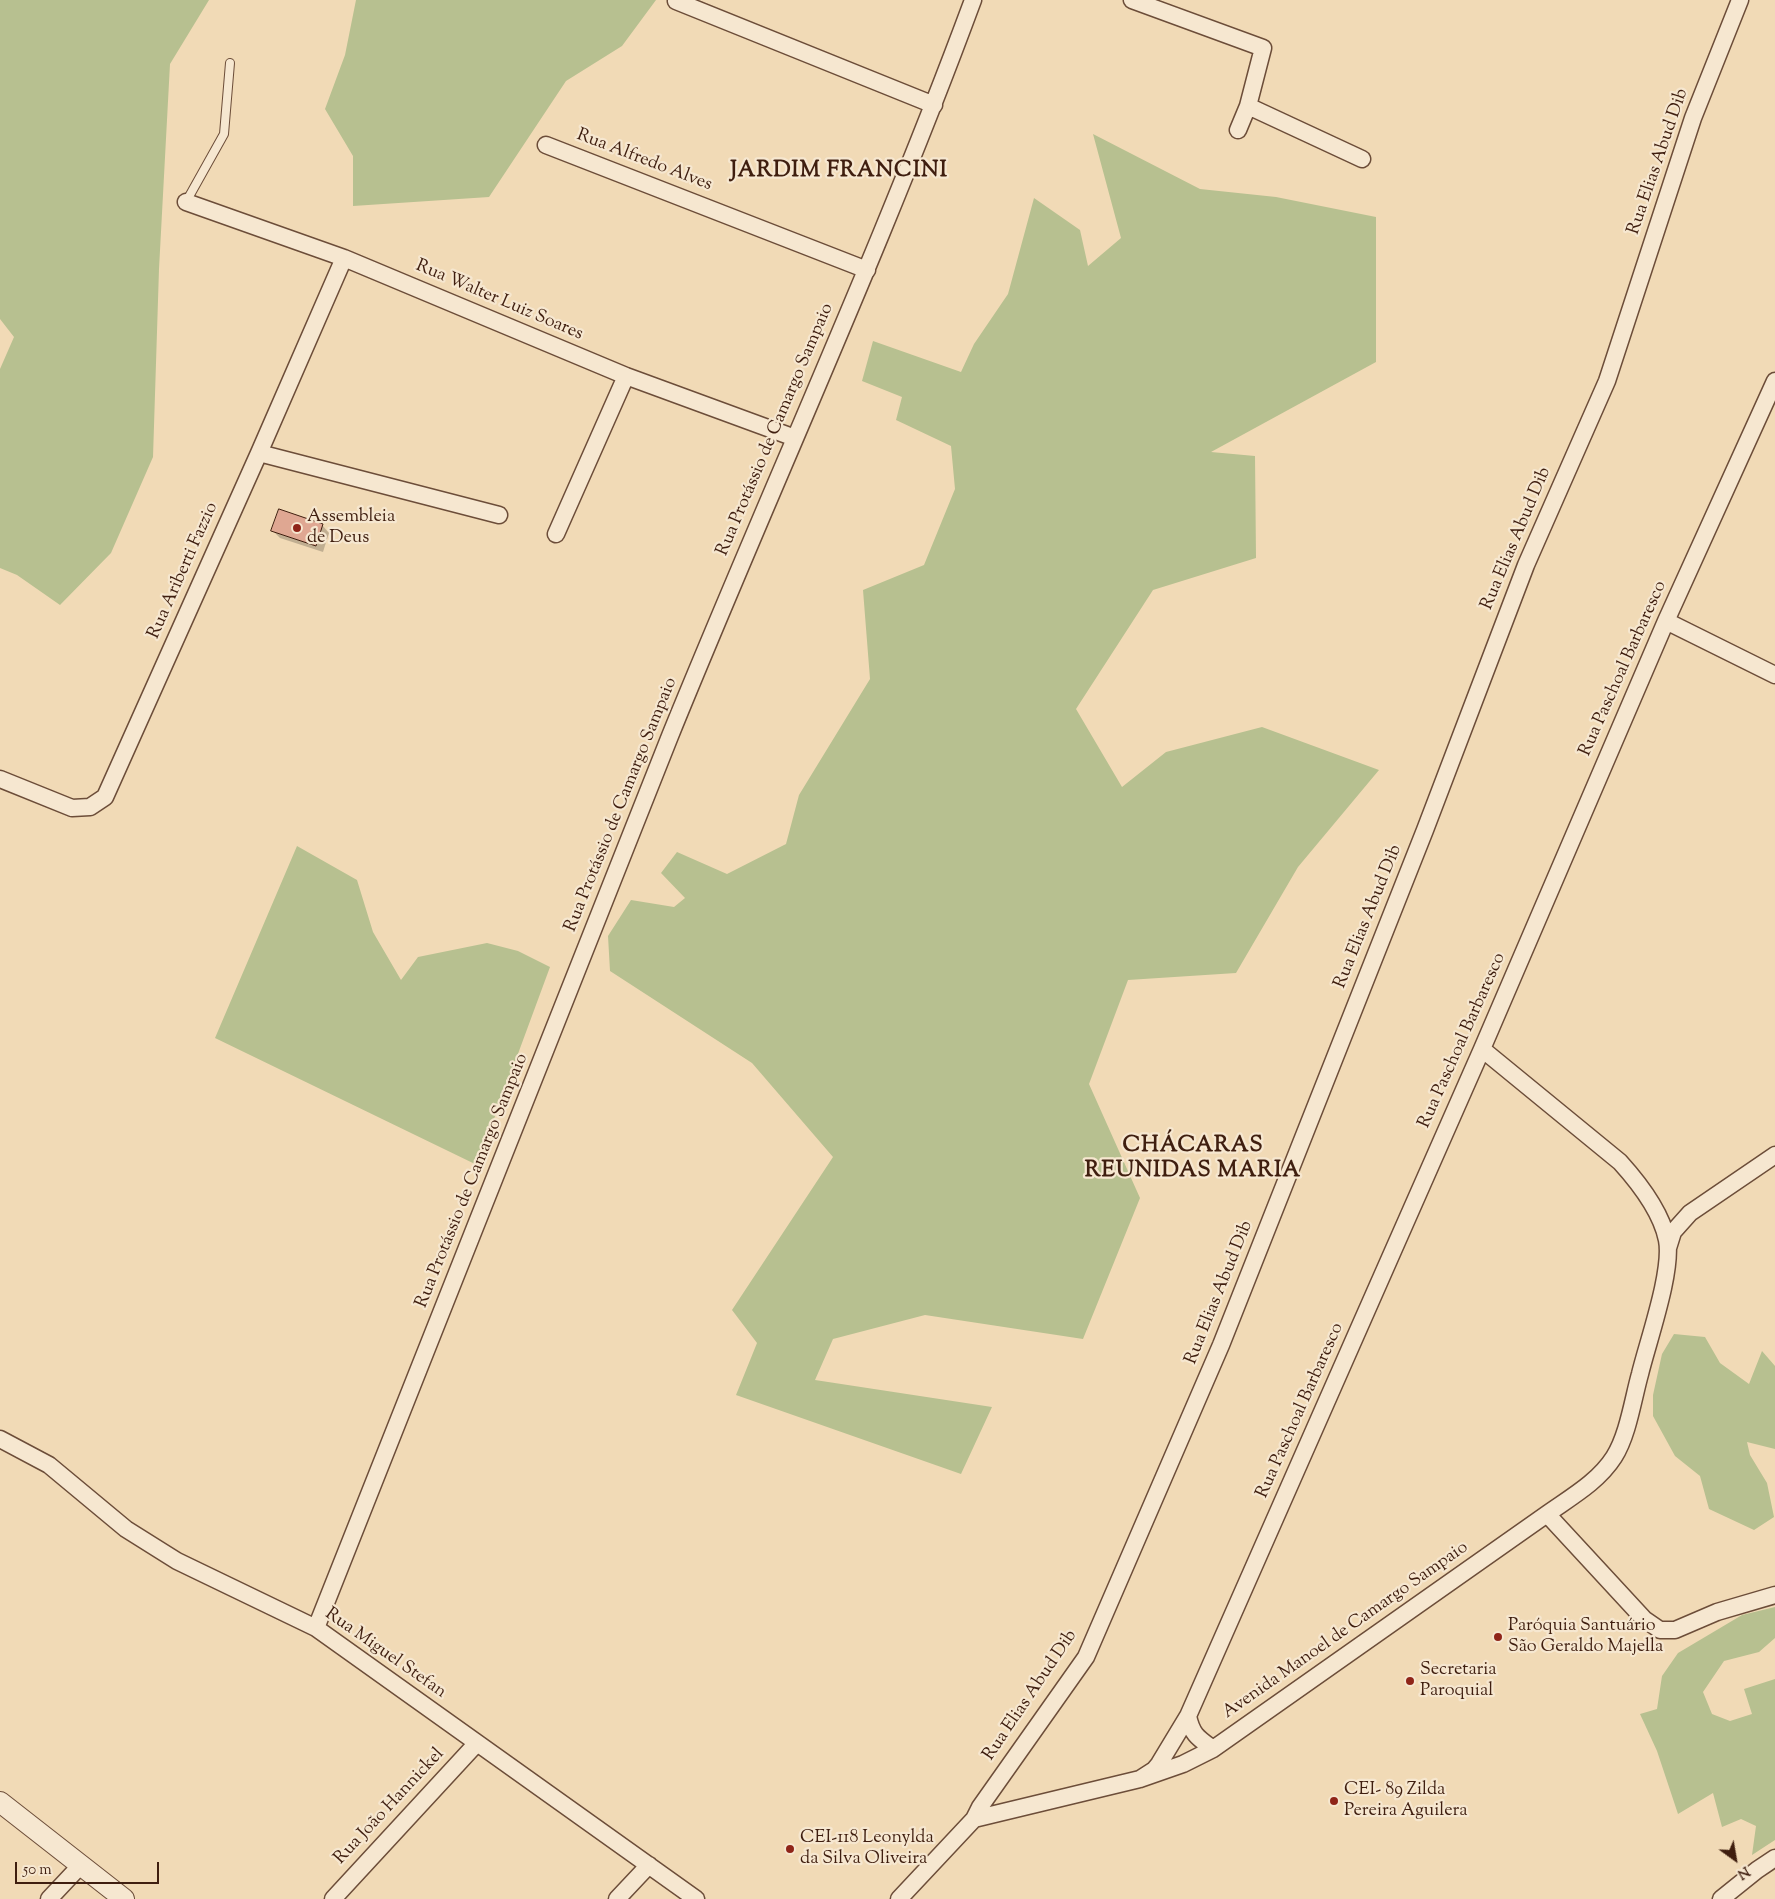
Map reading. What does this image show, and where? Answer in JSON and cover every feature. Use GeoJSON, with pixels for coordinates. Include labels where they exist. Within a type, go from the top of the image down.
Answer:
{"type":"FeatureCollection","features":[{"type":"Feature","properties":{"kind":"street","name":"Rua Protássio de Camargo Sampaio"},"geometry":{"type":"LineString","coordinates":[[316,1628],[723,605],[867,270],[934,105],[973,0]]}},
{"type":"Feature","properties":{"kind":"street"},"geometry":{"type":"LineString","coordinates":[[1132,0],[1263,48],[1248,106],[1238,130]]}},
{"type":"Feature","properties":{"kind":"street","name":"Rua Elias Abud Dib"},"geometry":{"type":"LineString","coordinates":[[974,1819],[980,1807],[1086,1657],[1221,1345],[1425,830],[1526,565],[1607,381],[1693,118],[1740,0]]}},
{"type":"Feature","properties":{"kind":"street"},"geometry":{"type":"LineString","coordinates":[[676,1],[934,105]]}},
{"type":"Feature","properties":{"kind":"street"},"geometry":{"type":"LineString","coordinates":[[1248,106],[1362,159]]}},
{"type":"Feature","properties":{"kind":"street","name":"Rua Alfredo Alves"},"geometry":{"type":"LineString","coordinates":[[546,144],[867,270]]}},
{"type":"Feature","properties":{"kind":"street","name":"Rua Walter Luiz Soares"},"geometry":{"type":"LineString","coordinates":[[186,202],[344,258],[626,376],[795,438]]}},
{"type":"Feature","properties":{"kind":"street","name":"Rua Ariberti Fazzio"},"geometry":{"type":"LineString","coordinates":[[0,779],[72,808],[90,807],[104,797],[259,453],[344,258]]}},
{"type":"Feature","properties":{"kind":"street"},"geometry":{"type":"LineString","coordinates":[[556,534],[626,376]]}},
{"type":"Feature","properties":{"kind":"street","name":"Rua Paschoal Barbaresco"},"geometry":{"type":"LineString","coordinates":[[1140,1779],[1154,1770],[1159,1764],[1188,1716],[1482,1049],[1666,621],[1775,381]]}},
{"type":"Feature","properties":{"kind":"street"},"geometry":{"type":"LineString","coordinates":[[259,453],[499,515]]}},
{"type":"Feature","properties":{"kind":"street"},"geometry":{"type":"LineString","coordinates":[[1666,621],[1775,674]]}},
{"type":"Feature","properties":{"kind":"street"},"geometry":{"type":"LineString","coordinates":[[1482,1049],[1620,1162],[1634,1178],[1659,1220]]}},
{"type":"Feature","properties":{"kind":"street","name":"Avenida Manoel de Camargo Sampaio"},"geometry":{"type":"LineString","coordinates":[[1667,1250],[1673,1232],[1690,1213],[1775,1155]]}},
{"type":"Feature","properties":{"kind":"street","name":"Avenida Manoel de Camargo Sampaio"},"geometry":{"type":"LineString","coordinates":[[974,1819],[1140,1779],[1183,1764],[1213,1749],[1548,1514],[1600,1475],[1615,1456],[1625,1430],[1664,1279],[1667,1240],[1659,1220],[1679,1214],[1703,1203]]}},
{"type":"Feature","properties":{"kind":"street","name":"Rua Miguel Stefan"},"geometry":{"type":"LineString","coordinates":[[0,1440],[42,1460],[126,1529],[177,1561],[316,1628],[696,1899]]}},
{"type":"Feature","properties":{"kind":"street"},"geometry":{"type":"LineString","coordinates":[[1548,1514],[1644,1619],[1660,1630],[1675,1630],[1717,1612],[1775,1595]]}},
{"type":"Feature","properties":{"kind":"street"},"geometry":{"type":"LineString","coordinates":[[1188,1716],[1190,1727],[1196,1736],[1213,1749]]}},
{"type":"Feature","properties":{"kind":"street","name":"Rua João Hannickel"},"geometry":{"type":"LineString","coordinates":[[333,1899],[478,1743]]}},
{"type":"Feature","properties":{"kind":"street"},"geometry":{"type":"LineString","coordinates":[[0,1802],[124,1899]]}},
{"type":"Feature","properties":{"kind":"street"},"geometry":{"type":"LineString","coordinates":[[899,1899],[974,1819]]}},
{"type":"Feature","properties":{"kind":"street"},"geometry":{"type":"LineString","coordinates":[[1721,1899],[1775,1858]]}},
{"type":"Feature","properties":{"kind":"street"},"geometry":{"type":"LineString","coordinates":[[617,1899],[649,1865]]}},
{"type":"Feature","properties":{"kind":"street"},"geometry":{"type":"LineString","coordinates":[[49,1899],[80,1866]]}},
{"type":"Feature","properties":{"kind":"lane"},"geometry":{"type":"LineString","coordinates":[[186,202],[224,134],[230,63]]}},
{"type":"Feature","properties":{"kind":"green space"},"geometry":{"type":"Polygon","coordinates":[[[0,0],[209,0],[170,64],[159,269],[153,457],[111,553],[60,605],[17,575],[0,568],[0,369],[14,337],[0,319],[0,0]]]}},
{"type":"Feature","properties":{"kind":"green space"},"geometry":{"type":"Polygon","coordinates":[[[356,0],[656,0],[622,46],[566,81],[489,197],[353,206],[353,156],[325,109],[345,55],[356,0]]]}},
{"type":"Feature","properties":{"kind":"green space"},"geometry":{"type":"Polygon","coordinates":[[[1093,134],[1200,189],[1276,197],[1376,217],[1376,362],[1211,452],[1255,456],[1256,558],[1153,590],[1076,709],[1122,787],[1166,752],[1262,727],[1379,770],[1298,867],[1236,973],[1128,980],[1089,1084],[1140,1198],[1083,1339],[925,1315],[833,1339],[815,1380],[992,1407],[961,1474],[736,1395],[757,1343],[732,1310],[833,1157],[752,1063],[610,971],[608,936],[631,900],[674,907],[685,898],[661,873],[677,852],[727,874],[786,844],[799,795],[870,679],[863,590],[924,565],[955,489],[951,446],[896,420],[902,397],[862,381],[873,341],[961,372],[974,344],[1008,294],[1034,198],[1080,230],[1088,266],[1121,238],[1093,134]]]}},
{"type":"Feature","properties":{"kind":"green space"},"geometry":{"type":"Polygon","coordinates":[[[297,846],[357,880],[373,932],[401,980],[418,957],[487,943],[518,951],[550,967],[477,1165],[215,1038],[297,846]]]}},
{"type":"Feature","properties":{"kind":"green space"},"geometry":{"type":"Polygon","coordinates":[[[1674,1334],[1705,1337],[1720,1363],[1749,1384],[1762,1351],[1775,1366],[1775,1449],[1747,1442],[1750,1455],[1767,1483],[1774,1517],[1754,1530],[1709,1509],[1700,1476],[1675,1456],[1653,1416],[1653,1395],[1662,1354],[1674,1334]]]}},
{"type":"Feature","properties":{"kind":"green space"},"geometry":{"type":"Polygon","coordinates":[[[1775,1607],[1775,1638],[1759,1652],[1724,1661],[1703,1692],[1712,1714],[1730,1721],[1752,1714],[1744,1689],[1775,1679],[1775,1840],[1752,1855],[1756,1826],[1741,1819],[1722,1827],[1713,1793],[1678,1814],[1657,1751],[1640,1714],[1657,1709],[1662,1676],[1678,1653],[1742,1615],[1775,1607]]]}},
{"type":"Feature","properties":{"kind":"building","name":"Assembleia de Deus"},"geometry":{"type":"Polygon","coordinates":[[[279,509],[323,524],[316,546],[271,531],[279,509]]]}},
{"type":"Feature","properties":{"kind":"place","name":"Assembleia de Deus"},"geometry":{"type":"Point","coordinates":[297,528]}},
{"type":"Feature","properties":{"kind":"place","name":"Paróquia Santuário São Geraldo Majella"},"geometry":{"type":"Point","coordinates":[1498,1637]}},
{"type":"Feature","properties":{"kind":"place","name":"Secretaria Paroquial"},"geometry":{"type":"Point","coordinates":[1410,1681]}},
{"type":"Feature","properties":{"kind":"place","name":"CEI- 89 Zilda Pereira Aguilera"},"geometry":{"type":"Point","coordinates":[1334,1801]}},
{"type":"Feature","properties":{"kind":"place","name":"CEI-118 Leonylda da Silva Oliveira"},"geometry":{"type":"Point","coordinates":[790,1849]}},
{"type":"Feature","properties":{"kind":"district","name":"JARDIM FRANCINI"},"geometry":{"type":"Point","coordinates":[839,172]}},
{"type":"Feature","properties":{"kind":"district","name":"CHÁCARAS REUNIDAS MARIA"},"geometry":{"type":"Point","coordinates":[1193,1160]}}]}
